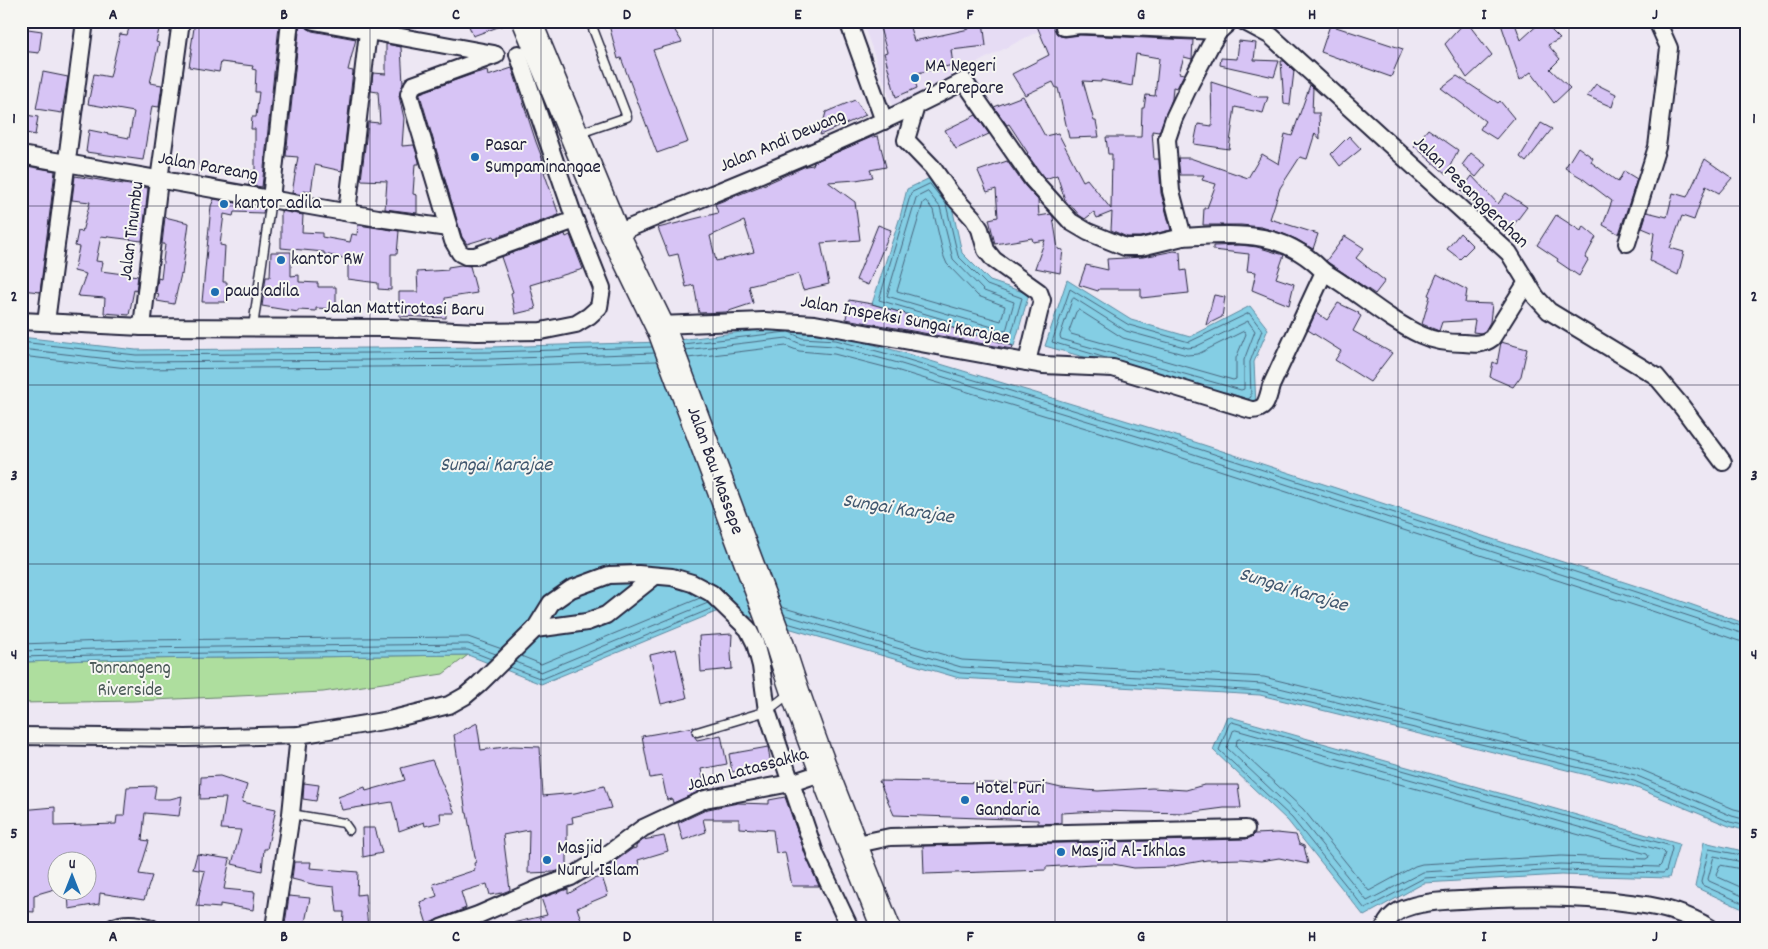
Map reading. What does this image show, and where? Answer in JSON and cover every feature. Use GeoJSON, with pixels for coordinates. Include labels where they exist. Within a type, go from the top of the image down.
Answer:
{"type":"FeatureCollection","features":[{"type":"Feature","properties":{"kind":"highway","name":"Jalan Bau Massepe"},"geometry":{"type":"LineString","coordinates":[[527,40],[574,135],[615,234],[661,329],[780,646],[824,772],[886,928]]}},
{"type":"Feature","properties":{"kind":"street"},"geometry":{"type":"LineString","coordinates":[[46,322],[85,21]]}},
{"type":"Feature","properties":{"kind":"street","name":"Jalan Tinumbu"},"geometry":{"type":"LineString","coordinates":[[142,327],[182,21]]}},
{"type":"Feature","properties":{"kind":"street"},"geometry":{"type":"LineString","coordinates":[[271,199],[290,21]]}},
{"type":"Feature","properties":{"kind":"street"},"geometry":{"type":"LineString","coordinates":[[314,21],[496,55]]}},
{"type":"Feature","properties":{"kind":"street"},"geometry":{"type":"LineString","coordinates":[[848,21],[884,121]]}},
{"type":"Feature","properties":{"kind":"street","name":"Jalan Pesanggerahan"},"geometry":{"type":"LineString","coordinates":[[1243,21],[1272,36],[1502,246],[1509,253],[1536,297],[1549,310],[1656,376],[1723,462]]}},
{"type":"Feature","properties":{"kind":"street"},"geometry":{"type":"LineString","coordinates":[[1627,243],[1657,147],[1669,48],[1657,21]]}},
{"type":"Feature","properties":{"kind":"street"},"geometry":{"type":"LineString","coordinates":[[1064,26],[1225,26]]}},
{"type":"Feature","properties":{"kind":"street"},"geometry":{"type":"LineString","coordinates":[[1225,26],[1190,84],[1174,118],[1167,139],[1171,191],[1183,237],[1242,236],[1271,239],[1299,250],[1324,272],[1422,336],[1454,343],[1480,344],[1492,338],[1527,282]]}},
{"type":"Feature","properties":{"kind":"street"},"geometry":{"type":"LineString","coordinates":[[347,212],[368,32]]}},
{"type":"Feature","properties":{"kind":"street"},"geometry":{"type":"LineString","coordinates":[[527,40],[575,220],[475,256],[466,256],[460,253],[453,242],[448,228],[410,98],[410,92],[413,86],[496,55],[527,40]]}},
{"type":"Feature","properties":{"kind":"street","name":"Jalan Andi Dewang"},"geometry":{"type":"LineString","coordinates":[[615,234],[884,121],[964,81],[1033,180],[1071,222],[1088,232],[1125,246],[1141,247],[1183,237]]}},
{"type":"Feature","properties":{"kind":"street"},"geometry":{"type":"LineString","coordinates":[[916,106],[906,140],[932,167],[951,194],[973,218],[980,229],[986,250],[994,260],[1039,292],[1041,296],[1042,300],[1027,362]]}},
{"type":"Feature","properties":{"kind":"street","name":"Jalan Pareang"},"geometry":{"type":"LineString","coordinates":[[21,155],[448,228]]}},
{"type":"Feature","properties":{"kind":"street","name":"Jalan Mattirotasi Baru"},"geometry":{"type":"LineString","coordinates":[[21,321],[142,327],[391,328],[477,332],[541,331],[576,324],[589,316],[598,307],[602,288],[575,220]]}},
{"type":"Feature","properties":{"kind":"street","name":"Jalan Inspeksi Sungai Karajae"},"geometry":{"type":"LineString","coordinates":[[661,329],[764,321],[815,324],[1043,365],[1113,368],[1251,410],[1259,410],[1266,402],[1271,386],[1324,272]]}},
{"type":"Feature","properties":{"kind":"street"},"geometry":{"type":"LineString","coordinates":[[21,736],[186,738],[299,735],[389,720],[449,705],[465,696],[535,629],[551,603],[571,590],[610,575],[638,574],[672,577],[692,583],[710,593],[748,629],[755,642],[767,711],[816,856],[850,928]]}},
{"type":"Feature","properties":{"kind":"street"},"geometry":{"type":"LineString","coordinates":[[535,629],[587,622],[606,615],[655,576]]}},
{"type":"Feature","properties":{"kind":"street"},"geometry":{"type":"LineString","coordinates":[[274,928],[291,814],[299,735]]}},
{"type":"Feature","properties":{"kind":"street","name":"Jalan Latassakka"},"geometry":{"type":"LineString","coordinates":[[441,928],[571,877],[604,857],[643,828],[705,799],[791,783],[824,772]]}},
{"type":"Feature","properties":{"kind":"street"},"geometry":{"type":"LineString","coordinates":[[853,845],[885,838],[1246,830]]}},
{"type":"Feature","properties":{"kind":"street"},"geometry":{"type":"LineString","coordinates":[[1384,928],[1387,920],[1398,912],[1416,906],[1446,901],[1498,898],[1584,900],[1638,904],[1672,912],[1710,928]]}},
{"type":"Feature","properties":{"kind":"street"},"geometry":{"type":"LineString","coordinates":[[113,928],[129,924],[151,928]]}},
{"type":"Feature","properties":{"kind":"lane"},"geometry":{"type":"LineString","coordinates":[[574,135],[627,117],[590,21]]}},
{"type":"Feature","properties":{"kind":"lane"},"geometry":{"type":"LineString","coordinates":[[253,327],[271,199]]}},
{"type":"Feature","properties":{"kind":"lane"},"geometry":{"type":"LineString","coordinates":[[697,732],[767,711],[794,690]]}},
{"type":"Feature","properties":{"kind":"lane"},"geometry":{"type":"LineString","coordinates":[[291,814],[344,823],[349,830]]}},
{"type":"Feature","properties":{"kind":"shaded area","name":"MA Negeri 2 Parepare"},"geometry":{"type":"Polygon","coordinates":[[[862,21],[1058,21],[893,106],[862,21]]]}},
{"type":"Feature","properties":{"kind":"green space","name":"Tonrangeng Riverside"},"geometry":{"type":"Polygon","coordinates":[[[468,655],[443,674],[323,692],[133,701],[21,703],[21,662],[468,655]]]}},
{"type":"Feature","properties":{"kind":"water"},"geometry":{"type":"Polygon","coordinates":[[[932,177],[951,202],[962,253],[990,281],[1029,294],[1014,346],[872,304],[907,189],[932,177]]]}},
{"type":"Feature","properties":{"kind":"water"},"geometry":{"type":"Polygon","coordinates":[[[1067,280],[1131,320],[1190,337],[1250,306],[1268,329],[1254,362],[1256,406],[1045,346],[1067,280]]]}},
{"type":"Feature","properties":{"kind":"water","name":"Sungai Karajae"},"geometry":{"type":"Polygon","coordinates":[[[789,326],[803,333],[837,335],[901,352],[1167,433],[1661,594],[1747,624],[1747,831],[1729,826],[1632,786],[1260,695],[959,678],[723,609],[541,684],[468,655],[21,662],[21,337],[136,350],[491,347],[663,342],[789,326]]]}},
{"type":"Feature","properties":{"kind":"water"},"geometry":{"type":"Polygon","coordinates":[[[1227,716],[1679,844],[1669,878],[1561,875],[1424,883],[1364,916],[1288,821],[1213,750],[1227,716]]]}},
{"type":"Feature","properties":{"kind":"water"},"geometry":{"type":"Polygon","coordinates":[[[1704,842],[1747,852],[1747,911],[1695,887],[1704,842]]]}},
{"type":"Feature","properties":{"kind":"building"},"geometry":{"type":"Polygon","coordinates":[[[131,21],[161,21],[156,42],[159,43],[150,83],[162,85],[159,107],[152,106],[143,160],[86,152],[89,130],[129,138],[134,112],[88,104],[94,74],[110,77],[120,34],[127,35],[131,21]]]}},
{"type":"Feature","properties":{"kind":"building"},"geometry":{"type":"Polygon","coordinates":[[[195,21],[256,21],[279,26],[262,187],[249,185],[251,171],[255,171],[255,129],[251,129],[252,117],[256,117],[259,92],[255,92],[256,70],[252,69],[253,66],[221,62],[219,72],[189,67],[195,21]]]}},
{"type":"Feature","properties":{"kind":"building"},"geometry":{"type":"Polygon","coordinates":[[[467,21],[509,21],[509,23],[473,36],[467,21]]]}},
{"type":"Feature","properties":{"kind":"building"},"geometry":{"type":"Polygon","coordinates":[[[608,21],[669,21],[682,42],[653,50],[688,142],[657,153],[621,58],[618,59],[608,21]]]}},
{"type":"Feature","properties":{"kind":"building"},"geometry":{"type":"Polygon","coordinates":[[[878,21],[908,21],[914,41],[969,29],[968,21],[983,21],[986,46],[951,50],[953,65],[913,74],[917,88],[896,97],[884,53],[887,52],[878,21]]]}},
{"type":"Feature","properties":{"kind":"building"},"geometry":{"type":"Polygon","coordinates":[[[1035,21],[1056,21],[1054,28],[1056,33],[1065,37],[1080,35],[1193,40],[1192,59],[1184,57],[1179,73],[1184,74],[1177,88],[1173,87],[1172,99],[1159,132],[1152,131],[1154,159],[1159,159],[1161,193],[1171,230],[1140,237],[1127,237],[1111,230],[1112,212],[1097,218],[1094,212],[1085,219],[1079,215],[1065,200],[1057,175],[1045,179],[1009,124],[1007,125],[994,107],[1023,96],[1045,136],[1058,133],[1083,181],[1087,179],[1111,209],[1112,154],[1108,154],[1106,137],[1141,137],[1142,108],[1144,108],[1146,95],[1155,96],[1159,58],[1136,54],[1132,86],[1101,80],[1101,82],[1083,81],[1094,121],[1096,121],[1099,137],[1069,138],[1058,88],[1056,88],[1053,82],[1025,95],[1012,74],[1049,55],[1035,21]]]}},
{"type":"Feature","properties":{"kind":"building"},"geometry":{"type":"Polygon","coordinates":[[[1466,21],[1492,55],[1467,78],[1445,44],[1466,21]]]}},
{"type":"Feature","properties":{"kind":"building"},"geometry":{"type":"Polygon","coordinates":[[[1500,21],[1514,21],[1521,40],[1542,21],[1560,39],[1548,45],[1560,59],[1550,69],[1570,88],[1554,103],[1531,72],[1520,80],[1500,21]]]}},
{"type":"Feature","properties":{"kind":"building"},"geometry":{"type":"Polygon","coordinates":[[[300,22],[304,22],[307,28],[312,31],[356,39],[348,70],[353,71],[342,171],[315,165],[311,192],[303,191],[303,195],[292,193],[298,157],[286,156],[300,22]]]}},
{"type":"Feature","properties":{"kind":"building"},"geometry":{"type":"Polygon","coordinates":[[[1330,25],[1403,49],[1391,77],[1321,52],[1330,25]]]}},
{"type":"Feature","properties":{"kind":"building"},"geometry":{"type":"Polygon","coordinates":[[[21,28],[42,31],[39,53],[21,51],[21,28]]]}},
{"type":"Feature","properties":{"kind":"building"},"geometry":{"type":"Polygon","coordinates":[[[1239,41],[1256,43],[1254,60],[1279,61],[1274,77],[1220,65],[1221,58],[1237,59],[1239,41]]]}},
{"type":"Feature","properties":{"kind":"building"},"geometry":{"type":"Polygon","coordinates":[[[386,44],[401,47],[403,84],[399,96],[404,118],[402,146],[414,145],[419,161],[419,164],[415,164],[413,194],[417,195],[417,213],[385,209],[387,181],[361,180],[368,122],[380,123],[378,92],[371,91],[373,73],[386,74],[386,44]]]}},
{"type":"Feature","properties":{"kind":"building"},"geometry":{"type":"Polygon","coordinates":[[[1281,61],[1284,61],[1294,71],[1290,105],[1284,104],[1281,61]]]}},
{"type":"Feature","properties":{"kind":"building","name":"Pasar Sumpaminangae"},"geometry":{"type":"Polygon","coordinates":[[[512,68],[547,171],[544,172],[559,215],[494,238],[493,236],[467,244],[462,237],[420,93],[487,70],[488,76],[512,68]]]}},
{"type":"Feature","properties":{"kind":"building"},"geometry":{"type":"Polygon","coordinates":[[[43,72],[68,77],[62,113],[36,109],[43,72]]]}},
{"type":"Feature","properties":{"kind":"building"},"geometry":{"type":"Polygon","coordinates":[[[1457,76],[1498,103],[1500,101],[1514,118],[1496,139],[1480,129],[1485,121],[1441,88],[1457,76]]]}},
{"type":"Feature","properties":{"kind":"building"},"geometry":{"type":"Polygon","coordinates":[[[1211,82],[1258,97],[1268,97],[1263,113],[1235,107],[1229,149],[1194,144],[1198,124],[1212,126],[1211,82]]]}},
{"type":"Feature","properties":{"kind":"building"},"geometry":{"type":"Polygon","coordinates":[[[1596,84],[1616,94],[1612,107],[1587,96],[1596,84]]]}},
{"type":"Feature","properties":{"kind":"building"},"geometry":{"type":"Polygon","coordinates":[[[1310,85],[1313,88],[1312,113],[1319,113],[1320,139],[1315,133],[1307,159],[1300,157],[1280,188],[1270,219],[1318,234],[1313,249],[1296,239],[1261,227],[1203,225],[1204,208],[1207,208],[1216,184],[1202,180],[1204,175],[1180,175],[1178,158],[1190,158],[1248,178],[1262,154],[1279,164],[1285,134],[1292,136],[1310,85]]]}},
{"type":"Feature","properties":{"kind":"building"},"geometry":{"type":"Polygon","coordinates":[[[855,100],[866,115],[820,135],[826,112],[855,100]]]}},
{"type":"Feature","properties":{"kind":"building"},"geometry":{"type":"Polygon","coordinates":[[[26,115],[38,117],[35,135],[22,132],[26,115]]]}},
{"type":"Feature","properties":{"kind":"building"},"geometry":{"type":"Polygon","coordinates":[[[976,115],[989,134],[956,149],[945,130],[976,115]]]}},
{"type":"Feature","properties":{"kind":"building"},"geometry":{"type":"Polygon","coordinates":[[[1541,123],[1552,129],[1526,162],[1520,157],[1541,123]]]}},
{"type":"Feature","properties":{"kind":"building"},"geometry":{"type":"Polygon","coordinates":[[[1428,129],[1458,150],[1446,174],[1414,146],[1428,129]]]}},
{"type":"Feature","properties":{"kind":"building"},"geometry":{"type":"Polygon","coordinates":[[[878,136],[886,167],[870,170],[873,177],[828,182],[855,202],[860,240],[821,243],[829,284],[803,290],[798,274],[749,286],[753,303],[726,312],[699,313],[694,285],[686,287],[678,254],[669,256],[658,228],[718,213],[715,204],[806,166],[813,165],[814,162],[878,136]],[[744,221],[710,236],[716,261],[754,252],[744,221]]]}},
{"type":"Feature","properties":{"kind":"building"},"geometry":{"type":"Polygon","coordinates":[[[1349,136],[1361,149],[1340,166],[1331,154],[1349,136]]]}},
{"type":"Feature","properties":{"kind":"building"},"geometry":{"type":"Polygon","coordinates":[[[1578,147],[1593,158],[1591,162],[1618,182],[1624,171],[1637,179],[1619,234],[1603,225],[1612,201],[1582,178],[1565,168],[1578,147]]]}},
{"type":"Feature","properties":{"kind":"building"},"geometry":{"type":"Polygon","coordinates":[[[1471,153],[1486,165],[1476,177],[1462,165],[1471,153]]]}},
{"type":"Feature","properties":{"kind":"building"},"geometry":{"type":"Polygon","coordinates":[[[1705,159],[1732,178],[1719,193],[1706,186],[1694,220],[1682,216],[1670,248],[1684,252],[1678,275],[1650,261],[1654,233],[1642,228],[1647,212],[1667,217],[1673,193],[1687,197],[1705,159]]]}},
{"type":"Feature","properties":{"kind":"building"},"geometry":{"type":"Polygon","coordinates":[[[1007,161],[1038,200],[1039,216],[1051,214],[1053,217],[1058,249],[1063,250],[1060,273],[1035,268],[1045,240],[1033,242],[1032,238],[995,244],[989,219],[998,217],[996,189],[987,192],[978,171],[1007,161]]]}},
{"type":"Feature","properties":{"kind":"building"},"geometry":{"type":"Polygon","coordinates":[[[21,165],[55,171],[40,292],[21,290],[23,268],[21,268],[21,165]]]}},
{"type":"Feature","properties":{"kind":"building"},"geometry":{"type":"Polygon","coordinates":[[[75,176],[148,188],[142,241],[101,236],[96,261],[103,262],[101,271],[138,276],[129,315],[104,313],[105,298],[78,296],[86,274],[74,271],[79,247],[75,246],[78,231],[82,232],[90,202],[72,200],[75,176]]]}},
{"type":"Feature","properties":{"kind":"building"},"geometry":{"type":"Polygon","coordinates":[[[1472,176],[1498,204],[1506,193],[1527,207],[1512,227],[1480,203],[1477,207],[1461,191],[1472,176]]]}},
{"type":"Feature","properties":{"kind":"building"},"geometry":{"type":"Polygon","coordinates":[[[214,199],[264,208],[263,213],[234,212],[233,216],[224,214],[220,245],[225,246],[223,282],[227,282],[226,302],[202,302],[211,206],[214,199]]]}},
{"type":"Feature","properties":{"kind":"building"},"geometry":{"type":"Polygon","coordinates":[[[281,211],[303,215],[302,232],[322,233],[322,237],[350,242],[352,234],[357,235],[358,225],[399,231],[397,254],[391,254],[391,290],[378,289],[378,283],[348,279],[348,259],[324,254],[324,252],[281,248],[281,211]]]}},
{"type":"Feature","properties":{"kind":"building"},"geometry":{"type":"Polygon","coordinates":[[[1556,215],[1581,231],[1583,226],[1596,237],[1585,258],[1588,260],[1579,276],[1537,245],[1556,215]]]}},
{"type":"Feature","properties":{"kind":"building"},"geometry":{"type":"Polygon","coordinates":[[[165,217],[189,223],[182,275],[174,304],[157,301],[159,294],[156,293],[158,278],[161,279],[165,244],[162,244],[165,217]]]}},
{"type":"Feature","properties":{"kind":"building"},"geometry":{"type":"Polygon","coordinates":[[[878,225],[891,230],[868,285],[856,280],[878,225]]]}},
{"type":"Feature","properties":{"kind":"building"},"geometry":{"type":"Polygon","coordinates":[[[1460,233],[1473,246],[1460,259],[1447,249],[1460,233]]]}},
{"type":"Feature","properties":{"kind":"building"},"geometry":{"type":"Polygon","coordinates":[[[565,234],[566,237],[570,235],[583,269],[530,285],[536,309],[515,314],[511,293],[513,292],[501,257],[565,234]]]}},
{"type":"Feature","properties":{"kind":"building"},"geometry":{"type":"Polygon","coordinates":[[[1345,236],[1364,248],[1356,258],[1385,281],[1375,294],[1326,261],[1345,236]]]}},
{"type":"Feature","properties":{"kind":"building"},"geometry":{"type":"Polygon","coordinates":[[[1240,245],[1257,247],[1284,255],[1276,278],[1294,284],[1289,305],[1252,290],[1256,272],[1247,271],[1249,254],[1213,250],[1213,246],[1240,245]]]}},
{"type":"Feature","properties":{"kind":"building"},"geometry":{"type":"Polygon","coordinates":[[[1174,251],[1180,252],[1181,271],[1186,270],[1189,293],[1141,298],[1141,289],[1099,289],[1098,291],[1079,285],[1086,265],[1108,270],[1107,259],[1143,257],[1174,251]]]}},
{"type":"Feature","properties":{"kind":"building"},"geometry":{"type":"Polygon","coordinates":[[[271,252],[291,252],[291,276],[299,275],[299,282],[318,283],[318,287],[336,287],[336,309],[316,308],[316,311],[298,310],[298,312],[262,306],[266,277],[270,277],[271,252]]]}},
{"type":"Feature","properties":{"kind":"building"},"geometry":{"type":"Polygon","coordinates":[[[470,266],[477,293],[445,298],[446,318],[399,316],[399,292],[418,292],[417,272],[448,270],[448,267],[470,266]]]}},
{"type":"Feature","properties":{"kind":"building"},"geometry":{"type":"Polygon","coordinates":[[[1437,274],[1467,290],[1465,303],[1492,304],[1490,322],[1485,331],[1481,333],[1473,332],[1475,320],[1442,322],[1439,331],[1422,324],[1430,296],[1428,295],[1437,274]]]}},
{"type":"Feature","properties":{"kind":"building"},"geometry":{"type":"Polygon","coordinates":[[[1214,295],[1225,297],[1222,317],[1206,325],[1214,295]]]}},
{"type":"Feature","properties":{"kind":"building"},"geometry":{"type":"Polygon","coordinates":[[[849,300],[872,304],[1013,346],[1012,349],[846,319],[849,300]]]}},
{"type":"Feature","properties":{"kind":"building"},"geometry":{"type":"Polygon","coordinates":[[[1338,303],[1359,313],[1361,316],[1353,331],[1392,353],[1370,382],[1335,360],[1341,351],[1308,330],[1316,312],[1327,320],[1338,303]]]}},
{"type":"Feature","properties":{"kind":"building"},"geometry":{"type":"Polygon","coordinates":[[[1501,342],[1527,349],[1521,376],[1513,387],[1490,377],[1493,362],[1497,364],[1501,342]]]}},
{"type":"Feature","properties":{"kind":"building"},"geometry":{"type":"Polygon","coordinates":[[[732,634],[732,669],[701,672],[699,636],[732,634]]]}},
{"type":"Feature","properties":{"kind":"building"},"geometry":{"type":"Polygon","coordinates":[[[676,649],[687,698],[661,704],[650,655],[676,649]]]}},
{"type":"Feature","properties":{"kind":"building"},"geometry":{"type":"Polygon","coordinates":[[[477,723],[481,750],[513,746],[540,747],[543,796],[575,793],[604,786],[611,808],[572,817],[573,823],[567,824],[567,868],[554,872],[528,873],[529,830],[503,835],[510,890],[490,895],[487,884],[461,892],[466,908],[427,924],[420,902],[437,896],[433,884],[475,870],[474,863],[476,862],[454,735],[477,723]]]}},
{"type":"Feature","properties":{"kind":"building"},"geometry":{"type":"Polygon","coordinates":[[[694,727],[692,733],[697,740],[721,735],[727,764],[701,769],[705,789],[673,803],[672,799],[667,800],[662,776],[650,778],[642,736],[694,727]]]}},
{"type":"Feature","properties":{"kind":"building"},"geometry":{"type":"Polygon","coordinates":[[[768,747],[771,765],[732,772],[729,754],[768,747]]]}},
{"type":"Feature","properties":{"kind":"building"},"geometry":{"type":"Polygon","coordinates":[[[432,760],[455,813],[440,813],[441,822],[425,826],[424,822],[399,831],[392,802],[342,810],[338,797],[365,787],[366,791],[405,780],[401,768],[432,760]]]}},
{"type":"Feature","properties":{"kind":"building"},"geometry":{"type":"Polygon","coordinates":[[[220,776],[247,785],[242,802],[276,809],[267,849],[264,849],[262,871],[232,864],[241,830],[221,829],[226,798],[200,799],[201,777],[220,776]]]}},
{"type":"Feature","properties":{"kind":"building"},"geometry":{"type":"Polygon","coordinates":[[[879,781],[1044,784],[1061,788],[1098,791],[1152,788],[1186,790],[1204,785],[1238,785],[1241,808],[1224,808],[1186,813],[1098,811],[1061,813],[1061,823],[1038,824],[1038,820],[894,815],[879,781]]]}},
{"type":"Feature","properties":{"kind":"building"},"geometry":{"type":"Polygon","coordinates":[[[304,783],[319,785],[316,801],[303,799],[304,783]]]}},
{"type":"Feature","properties":{"kind":"building"},"geometry":{"type":"Polygon","coordinates":[[[156,786],[154,799],[170,799],[182,796],[179,816],[145,813],[142,840],[149,841],[139,874],[152,876],[144,900],[100,893],[99,904],[69,909],[69,902],[98,902],[98,852],[48,852],[48,891],[34,895],[34,912],[21,911],[21,810],[55,807],[55,826],[116,824],[117,816],[124,816],[127,787],[156,786]]]}},
{"type":"Feature","properties":{"kind":"building"},"geometry":{"type":"Polygon","coordinates":[[[785,797],[807,859],[819,886],[792,886],[785,852],[776,853],[773,830],[739,828],[739,819],[703,819],[706,832],[683,840],[678,823],[708,809],[738,803],[769,804],[769,800],[785,797]]]}},
{"type":"Feature","properties":{"kind":"building"},"geometry":{"type":"Polygon","coordinates":[[[362,828],[375,828],[382,853],[363,857],[362,828]]]}},
{"type":"Feature","properties":{"kind":"building"},"geometry":{"type":"Polygon","coordinates":[[[1277,833],[1296,835],[1299,844],[1304,846],[1308,864],[1279,858],[1261,861],[1242,859],[1207,860],[1168,867],[1134,868],[1113,864],[1092,864],[1046,867],[1046,870],[924,874],[923,846],[1246,839],[1255,834],[1277,833]]]}},
{"type":"Feature","properties":{"kind":"building"},"geometry":{"type":"Polygon","coordinates":[[[664,836],[668,851],[638,860],[640,869],[615,877],[610,865],[636,848],[643,840],[664,836]]]}},
{"type":"Feature","properties":{"kind":"building"},"geometry":{"type":"Polygon","coordinates":[[[197,854],[230,859],[224,889],[255,892],[253,910],[220,904],[220,908],[196,906],[205,871],[193,869],[197,854]]]}},
{"type":"Feature","properties":{"kind":"building"},"geometry":{"type":"Polygon","coordinates":[[[294,862],[311,862],[310,868],[358,872],[357,895],[365,894],[368,928],[343,928],[344,912],[337,912],[334,887],[292,879],[294,862]]]}},
{"type":"Feature","properties":{"kind":"building"},"geometry":{"type":"Polygon","coordinates":[[[602,877],[608,895],[577,908],[584,928],[514,928],[513,923],[547,915],[541,898],[568,889],[568,894],[593,879],[602,877]]]}},
{"type":"Feature","properties":{"kind":"building"},"geometry":{"type":"Polygon","coordinates":[[[289,896],[310,898],[304,927],[285,924],[289,896]]]}},
{"type":"Feature","properties":{"kind":"place","name":"MA Negeri 2 Parepare"},"geometry":{"type":"Point","coordinates":[915,78]}},
{"type":"Feature","properties":{"kind":"place","name":"Pasar Sumpaminangae"},"geometry":{"type":"Point","coordinates":[475,157]}},
{"type":"Feature","properties":{"kind":"place","name":"kantor adila"},"geometry":{"type":"Point","coordinates":[224,204]}},
{"type":"Feature","properties":{"kind":"place","name":"kantor RW"},"geometry":{"type":"Point","coordinates":[281,260]}},
{"type":"Feature","properties":{"kind":"place","name":"paud adila"},"geometry":{"type":"Point","coordinates":[215,292]}},
{"type":"Feature","properties":{"kind":"place","name":"Hotel Puri Gandaria"},"geometry":{"type":"Point","coordinates":[965,800]}},
{"type":"Feature","properties":{"kind":"place","name":"Masjid Al-Ikhlas"},"geometry":{"type":"Point","coordinates":[1061,852]}},
{"type":"Feature","properties":{"kind":"place","name":"Masjid Nurul Islam"},"geometry":{"type":"Point","coordinates":[547,860]}}]}
